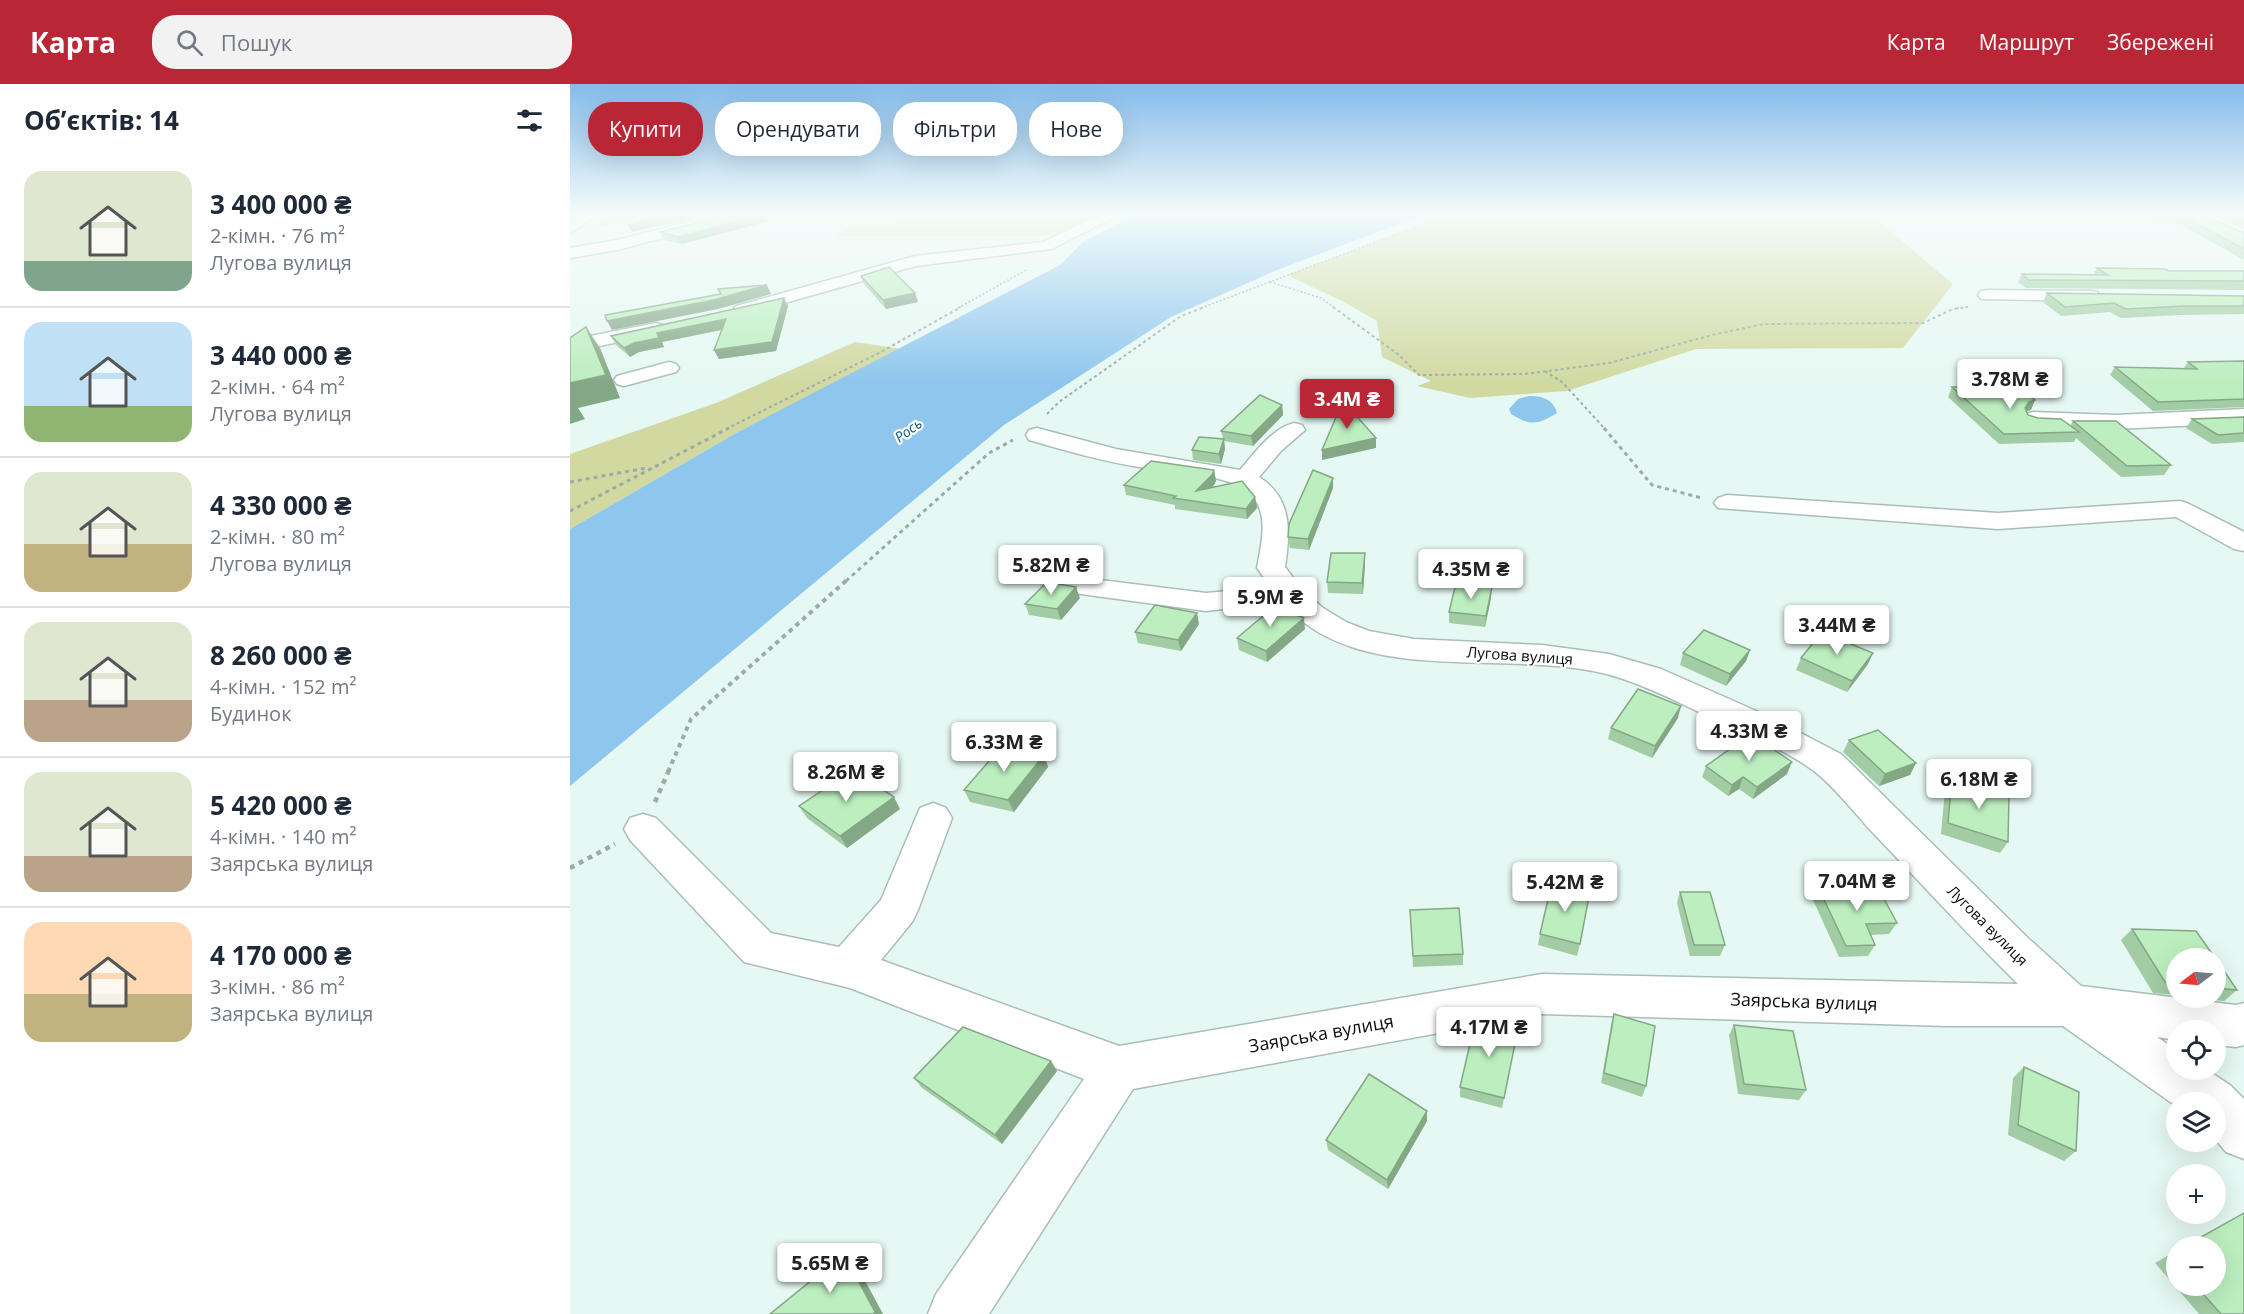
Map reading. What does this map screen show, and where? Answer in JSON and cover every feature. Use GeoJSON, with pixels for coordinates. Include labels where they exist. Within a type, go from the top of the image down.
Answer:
{"type":"FeatureCollection","features":[{"type":"Feature","properties":{"kind":"street"},"geometry":{"type":"LineString","coordinates":[[729,313],[885,269]]}},
{"type":"Feature","properties":{"kind":"street"},"geometry":{"type":"LineString","coordinates":[[1987,295],[2106,296]]}},
{"type":"Feature","properties":{"kind":"street"},"geometry":{"type":"LineString","coordinates":[[570,346],[673,325]]}},
{"type":"Feature","properties":{"kind":"street"},"geometry":{"type":"LineString","coordinates":[[624,380],[669,368]]}},
{"type":"Feature","properties":{"kind":"street"},"geometry":{"type":"LineString","coordinates":[[2033,419],[2116,422],[2244,416]]}},
{"type":"Feature","properties":{"kind":"street"},"geometry":{"type":"LineString","coordinates":[[1245,480],[1273,446],[1294,430]]}},
{"type":"Feature","properties":{"kind":"street","name":"Лугова вулиця"},"geometry":{"type":"LineString","coordinates":[[1037,435],[1110,454],[1220,473],[1245,480],[1258,487],[1272,505],[1277,524],[1271,568],[1280,583],[1297,602],[1337,629],[1362,640],[1388,647],[1420,651],[1560,656],[1612,665],[1671,686],[1801,745],[1828,763],[2013,951],[2070,1005],[2197,1092]]}},
{"type":"Feature","properties":{"kind":"street"},"geometry":{"type":"LineString","coordinates":[[1727,503],[1998,521],[2180,509],[2244,543]]}},
{"type":"Feature","properties":{"kind":"street"},"geometry":{"type":"LineString","coordinates":[[1076,586],[1206,602],[1233,599],[1280,583]]}},
{"type":"Feature","properties":{"kind":"street"},"geometry":{"type":"LineString","coordinates":[[848,968],[897,910],[933,818]]}},
{"type":"Feature","properties":{"kind":"street"},"geometry":{"type":"LineString","coordinates":[[643,829],[759,949],[848,968],[1119,1069],[956,1314]]}},
{"type":"Feature","properties":{"kind":"street","name":"Заярська вулиця"},"geometry":{"type":"LineString","coordinates":[[1119,1069],[1542,994],[1947,1005],[2070,1005],[2236,1026],[2244,1024]]}},
{"type":"Feature","properties":{"kind":"street","name":"Лугова вулиця"},"geometry":{"type":"LineString","coordinates":[[2226,1116],[2244,1134]]}},
{"type":"Feature","properties":{"kind":"path"},"geometry":{"type":"LineString","coordinates":[[570,511],[651,467],[879,353],[1027,269]]}},
{"type":"Feature","properties":{"kind":"path"},"geometry":{"type":"LineString","coordinates":[[570,868],[643,829],[692,718],[989,453],[1017,438],[1037,435],[1036,426],[1059,402],[1181,316],[1303,269]]}},
{"type":"Feature","properties":{"kind":"path"},"geometry":{"type":"LineString","coordinates":[[1270,282],[1321,298],[1399,355],[1419,375],[1525,374],[1609,363],[1716,334],[1764,324],[1923,323],[1953,309],[1980,305],[1987,295]]}},
{"type":"Feature","properties":{"kind":"path"},"geometry":{"type":"LineString","coordinates":[[1545,371],[1563,383],[1596,418],[1652,485],[1727,503]]}},
{"type":"Feature","properties":{"kind":"path"},"geometry":{"type":"LineString","coordinates":[[570,482],[651,467]]}},
{"type":"Feature","properties":{"kind":"green space"},"geometry":{"type":"Polygon","coordinates":[[[1302,269],[1936,269],[1953,284],[1903,348],[1696,349],[1567,391],[1470,398],[1417,386],[1431,381],[1382,357],[1377,321],[1342,301],[1287,275],[1302,269]]]}},
{"type":"Feature","properties":{"kind":"green space"},"geometry":{"type":"Polygon","coordinates":[[[855,342],[902,349],[738,432],[570,529],[570,454],[716,403],[855,342]]]}},
{"type":"Feature","properties":{"kind":"water","name":"Рось"},"geometry":{"type":"Polygon","coordinates":[[[1052,269],[1279,269],[1171,317],[1004,425],[570,786],[570,529],[738,432],[1052,269]]]}},
{"type":"Feature","properties":{"kind":"water"},"geometry":{"type":"Polygon","coordinates":[[[1529,396],[1546,399],[1553,404],[1557,413],[1539,422],[1524,421],[1511,414],[1509,409],[1518,399],[1529,396]]]}},
{"type":"Feature","properties":{"kind":"building"},"geometry":{"type":"Polygon","coordinates":[[[882,269],[891,269],[915,293],[883,300],[861,276],[882,269]]]}},
{"type":"Feature","properties":{"kind":"building"},"geometry":{"type":"Polygon","coordinates":[[[2099,269],[2244,271],[2244,281],[2029,280],[2022,274],[2108,275],[2099,269]]]}},
{"type":"Feature","properties":{"kind":"building"},"geometry":{"type":"Polygon","coordinates":[[[767,285],[714,300],[607,321],[605,315],[721,294],[718,289],[767,285]]]}},
{"type":"Feature","properties":{"kind":"building"},"geometry":{"type":"Polygon","coordinates":[[[2047,293],[2244,296],[2244,306],[2126,309],[2114,303],[2065,307],[2047,293]]]}},
{"type":"Feature","properties":{"kind":"building"},"geometry":{"type":"Polygon","coordinates":[[[784,298],[772,342],[714,350],[726,319],[657,333],[659,338],[634,343],[624,348],[611,336],[784,298]]]}},
{"type":"Feature","properties":{"kind":"building"},"geometry":{"type":"Polygon","coordinates":[[[586,327],[606,375],[570,383],[570,338],[586,327]]]}},
{"type":"Feature","properties":{"kind":"building"},"geometry":{"type":"Polygon","coordinates":[[[2244,361],[2244,399],[2158,402],[2115,367],[2197,369],[2188,362],[2244,361]]]}},
{"type":"Feature","properties":{"kind":"building"},"geometry":{"type":"Polygon","coordinates":[[[2015,386],[2035,400],[2029,402],[2025,408],[2028,415],[2061,419],[2079,432],[2004,434],[1952,387],[2015,386]]]}},
{"type":"Feature","properties":{"kind":"building"},"geometry":{"type":"Polygon","coordinates":[[[1260,395],[1282,405],[1251,436],[1221,431],[1260,395]]]}},
{"type":"Feature","properties":{"kind":"building"},"geometry":{"type":"Polygon","coordinates":[[[1343,401],[1376,438],[1322,450],[1343,401]]]}},
{"type":"Feature","properties":{"kind":"building"},"geometry":{"type":"Polygon","coordinates":[[[2244,417],[2244,433],[2218,435],[2192,419],[2244,417]]]}},
{"type":"Feature","properties":{"kind":"building"},"geometry":{"type":"Polygon","coordinates":[[[2073,421],[2116,421],[2171,465],[2127,466],[2073,421]]]}},
{"type":"Feature","properties":{"kind":"building"},"geometry":{"type":"Polygon","coordinates":[[[1199,437],[1224,439],[1219,454],[1192,450],[1199,437]]]}},
{"type":"Feature","properties":{"kind":"building"},"geometry":{"type":"Polygon","coordinates":[[[1151,461],[1214,470],[1196,491],[1242,481],[1255,497],[1246,509],[1173,498],[1176,496],[1124,485],[1151,461]]]}},
{"type":"Feature","properties":{"kind":"building"},"geometry":{"type":"Polygon","coordinates":[[[1313,470],[1333,478],[1308,539],[1288,537],[1289,524],[1313,470]]]}},
{"type":"Feature","properties":{"kind":"building"},"geometry":{"type":"Polygon","coordinates":[[[1331,553],[1365,553],[1362,583],[1327,582],[1331,553]]]}},
{"type":"Feature","properties":{"kind":"building"},"geometry":{"type":"Polygon","coordinates":[[[1047,582],[1076,587],[1057,609],[1025,604],[1047,582]]]}},
{"type":"Feature","properties":{"kind":"building"},"geometry":{"type":"Polygon","coordinates":[[[1456,583],[1492,587],[1486,616],[1449,612],[1456,583]]]}},
{"type":"Feature","properties":{"kind":"building"},"geometry":{"type":"Polygon","coordinates":[[[1155,605],[1197,613],[1178,640],[1135,632],[1155,605]]]}},
{"type":"Feature","properties":{"kind":"building"},"geometry":{"type":"Polygon","coordinates":[[[1275,606],[1304,618],[1266,651],[1237,638],[1275,606]]]}},
{"type":"Feature","properties":{"kind":"building"},"geometry":{"type":"Polygon","coordinates":[[[1704,630],[1750,650],[1730,674],[1683,653],[1704,630]]]}},
{"type":"Feature","properties":{"kind":"building"},"geometry":{"type":"Polygon","coordinates":[[[1822,632],[1873,653],[1852,681],[1801,658],[1822,632]]]}},
{"type":"Feature","properties":{"kind":"building"},"geometry":{"type":"Polygon","coordinates":[[[1638,689],[1681,706],[1655,746],[1611,728],[1638,689]]]}},
{"type":"Feature","properties":{"kind":"building"},"geometry":{"type":"Polygon","coordinates":[[[1878,730],[1916,763],[1885,774],[1849,740],[1878,730]]]}},
{"type":"Feature","properties":{"kind":"building"},"geometry":{"type":"Polygon","coordinates":[[[1751,734],[1792,762],[1757,787],[1743,777],[1732,785],[1706,766],[1751,734]]]}},
{"type":"Feature","properties":{"kind":"building"},"geometry":{"type":"Polygon","coordinates":[[[1002,746],[1044,755],[1008,800],[964,790],[1002,746]]]}},
{"type":"Feature","properties":{"kind":"building"},"geometry":{"type":"Polygon","coordinates":[[[853,770],[894,797],[840,836],[799,806],[853,770]]]}},
{"type":"Feature","properties":{"kind":"building"},"geometry":{"type":"Polygon","coordinates":[[[1952,779],[2009,796],[2008,842],[1948,823],[1952,779]]]}},
{"type":"Feature","properties":{"kind":"building"},"geometry":{"type":"Polygon","coordinates":[[[1552,882],[1590,891],[1580,944],[1540,934],[1552,882]]]}},
{"type":"Feature","properties":{"kind":"building"},"geometry":{"type":"Polygon","coordinates":[[[1877,886],[1897,923],[1866,924],[1875,945],[1846,946],[1819,889],[1877,886]]]}},
{"type":"Feature","properties":{"kind":"building"},"geometry":{"type":"Polygon","coordinates":[[[1680,892],[1710,892],[1725,945],[1694,945],[1680,892]]]}},
{"type":"Feature","properties":{"kind":"building"},"geometry":{"type":"Polygon","coordinates":[[[1459,908],[1463,954],[1413,956],[1410,910],[1459,908]]]}},
{"type":"Feature","properties":{"kind":"building"},"geometry":{"type":"Polygon","coordinates":[[[2132,929],[2196,931],[2208,948],[2166,948],[2165,982],[2132,929]]]}},
{"type":"Feature","properties":{"kind":"building"},"geometry":{"type":"Polygon","coordinates":[[[2226,974],[2237,990],[2226,989],[2226,974]]]}},
{"type":"Feature","properties":{"kind":"building"},"geometry":{"type":"Polygon","coordinates":[[[1614,1014],[1655,1026],[1646,1086],[1604,1073],[1614,1014]]]}},
{"type":"Feature","properties":{"kind":"building"},"geometry":{"type":"Polygon","coordinates":[[[1476,1018],[1518,1029],[1504,1098],[1460,1087],[1476,1018]]]}},
{"type":"Feature","properties":{"kind":"building"},"geometry":{"type":"Polygon","coordinates":[[[1734,1025],[1793,1031],[1806,1090],[1744,1084],[1734,1025]]]}},
{"type":"Feature","properties":{"kind":"building"},"geometry":{"type":"Polygon","coordinates":[[[963,1027],[1051,1061],[995,1135],[914,1078],[963,1027]]]}},
{"type":"Feature","properties":{"kind":"building"},"geometry":{"type":"Polygon","coordinates":[[[2024,1067],[2079,1092],[2076,1151],[2018,1125],[2024,1067]]]}},
{"type":"Feature","properties":{"kind":"building"},"geometry":{"type":"Polygon","coordinates":[[[1369,1074],[1427,1111],[1387,1180],[1326,1140],[1369,1074]]]}},
{"type":"Feature","properties":{"kind":"building"},"geometry":{"type":"Polygon","coordinates":[[[2244,1213],[2244,1314],[2221,1314],[2205,1296],[2226,1296],[2226,1236],[2203,1236],[2244,1213]]]}},
{"type":"Feature","properties":{"kind":"building"},"geometry":{"type":"Polygon","coordinates":[[[844,1254],[875,1312],[873,1314],[770,1314],[844,1254]]]}}]}
